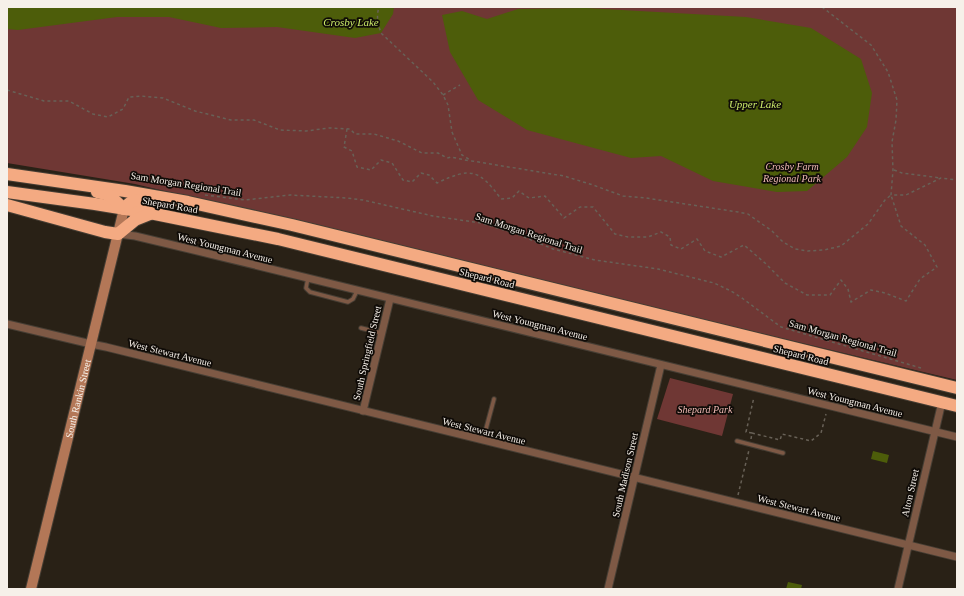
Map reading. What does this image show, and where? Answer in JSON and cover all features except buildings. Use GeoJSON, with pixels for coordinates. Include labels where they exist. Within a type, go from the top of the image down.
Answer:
{"type":"FeatureCollection","features":[{"type":"Feature","properties":{"kind":"highway","name":"Shepard Road"},"geometry":{"type":"LineString","coordinates":[[7,174],[125,191],[188,202],[292,225],[957,388]]}},
{"type":"Feature","properties":{"kind":"highway"},"geometry":{"type":"LineString","coordinates":[[59,181],[109,195],[124,209],[129,202],[135,200],[188,202]]}},
{"type":"Feature","properties":{"kind":"highway","name":"Shepard Road"},"geometry":{"type":"LineString","coordinates":[[7,192],[150,213],[278,239],[957,406]]}},
{"type":"Feature","properties":{"kind":"highway"},"geometry":{"type":"LineString","coordinates":[[7,205],[105,232],[118,234],[135,220],[150,213]]}},
{"type":"Feature","properties":{"kind":"highway"},"geometry":{"type":"LineString","coordinates":[[886,371],[936,386],[940,393],[942,402]]}},
{"type":"Feature","properties":{"kind":"highway"},"geometry":{"type":"LineString","coordinates":[[942,402],[947,396],[957,394]]}},
{"type":"Feature","properties":{"kind":"street","name":"South Rankin Street"},"geometry":{"type":"LineString","coordinates":[[31,589],[124,209]]}},
{"type":"Feature","properties":{"kind":"street","name":"West Youngman Avenue"},"geometry":{"type":"LineString","coordinates":[[118,234],[135,236],[308,278],[957,438]]}},
{"type":"Feature","properties":{"kind":"street","name":"South Springfield Street"},"geometry":{"type":"LineString","coordinates":[[363,411],[390,299]]}},
{"type":"Feature","properties":{"kind":"street","name":"West Stewart Avenue"},"geometry":{"type":"LineString","coordinates":[[7,324],[106,347],[957,557]]}},
{"type":"Feature","properties":{"kind":"street","name":"South Madison Street"},"geometry":{"type":"LineString","coordinates":[[608,589],[635,478],[660,365]]}},
{"type":"Feature","properties":{"kind":"street","name":"Alton Street"},"geometry":{"type":"LineString","coordinates":[[898,589],[942,402]]}},
{"type":"Feature","properties":{"kind":"lane"},"geometry":{"type":"LineString","coordinates":[[308,278],[306,288],[310,292],[348,302],[353,299],[357,290]]}},
{"type":"Feature","properties":{"kind":"lane"},"geometry":{"type":"LineString","coordinates":[[361,328],[382,333]]}},
{"type":"Feature","properties":{"kind":"lane"},"geometry":{"type":"LineString","coordinates":[[483,440],[494,399]]}},
{"type":"Feature","properties":{"kind":"lane"},"geometry":{"type":"LineString","coordinates":[[737,441],[783,453]]}},
{"type":"Feature","properties":{"kind":"path"},"geometry":{"type":"LineString","coordinates":[[379,7],[377,22],[381,33],[433,82],[443,95],[448,105],[452,132],[462,155],[472,161]]}},
{"type":"Feature","properties":{"kind":"path"},"geometry":{"type":"LineString","coordinates":[[347,129],[344,147],[352,151],[357,167],[371,170],[381,160],[392,163],[403,180],[412,182],[421,173],[429,175],[437,183],[462,173],[479,174],[491,186],[501,200],[512,198],[519,191],[529,198],[545,196],[564,218],[580,207],[593,207],[614,234],[628,237],[648,237],[661,232],[670,237],[671,245],[681,249],[697,239],[705,252],[721,257],[744,246],[766,263],[785,283],[806,295],[830,295],[841,280],[848,289],[851,302],[871,290],[885,293],[906,301],[920,279],[937,266],[925,245],[901,226],[891,195],[893,170],[892,142],[896,120],[897,100],[888,72],[871,44],[822,7]]}},
{"type":"Feature","properties":{"kind":"path"},"geometry":{"type":"LineString","coordinates":[[443,95],[460,85]]}},
{"type":"Feature","properties":{"kind":"path"},"geometry":{"type":"LineString","coordinates":[[7,90],[44,101],[69,101],[93,114],[108,117],[123,109],[129,97],[141,96],[163,98],[195,111],[231,120],[254,120],[280,130],[306,131],[329,128],[350,129],[355,134],[374,134],[398,141],[422,153],[438,154],[447,158],[451,157],[564,176],[623,196],[646,198],[748,214],[772,231],[783,242],[795,249],[808,251],[824,250],[841,246],[868,224],[885,200],[891,195],[906,196],[941,178]]}},
{"type":"Feature","properties":{"kind":"path"},"geometry":{"type":"LineString","coordinates":[[893,170],[902,173],[957,180]]}},
{"type":"Feature","properties":{"kind":"path","name":"Sam Morgan Regional Trail"},"geometry":{"type":"LineString","coordinates":[[201,194],[245,200],[290,195],[347,198],[363,200],[434,216],[481,223],[517,234],[553,249],[588,258],[658,269],[714,284],[731,291],[742,298],[781,327],[926,369]]}},
{"type":"Feature","properties":{"kind":"path"},"geometry":{"type":"LineString","coordinates":[[752,433],[746,432],[754,397]]}},
{"type":"Feature","properties":{"kind":"green space","name":"Crosby Farm Regional Park"},"geometry":{"type":"Polygon","coordinates":[[[7,7],[957,7],[957,380],[135,184],[7,163],[7,7]]]}},
{"type":"Feature","properties":{"kind":"green space","name":"Shepard Park"},"geometry":{"type":"Polygon","coordinates":[[[670,378],[733,394],[722,436],[657,419],[670,378]]]}},
{"type":"Feature","properties":{"kind":"water","name":"Crosby Lake"},"geometry":{"type":"Polygon","coordinates":[[[7,7],[394,7],[393,14],[381,33],[355,38],[277,27],[221,28],[169,17],[117,17],[18,30],[7,29],[7,7]]]}},
{"type":"Feature","properties":{"kind":"water","name":"Upper Lake"},"geometry":{"type":"Polygon","coordinates":[[[586,8],[746,17],[811,28],[861,59],[872,93],[867,127],[847,157],[807,191],[777,192],[713,181],[661,156],[631,158],[527,130],[478,100],[450,52],[442,15],[462,11],[487,19],[518,9],[586,8]]]}},
{"type":"Feature","properties":{"kind":"water"},"geometry":{"type":"Polygon","coordinates":[[[873,451],[889,455],[887,463],[871,459],[873,451]]]}},
{"type":"Feature","properties":{"kind":"water"},"geometry":{"type":"Polygon","coordinates":[[[788,582],[802,585],[801,589],[786,589],[788,582]]]}}]}
